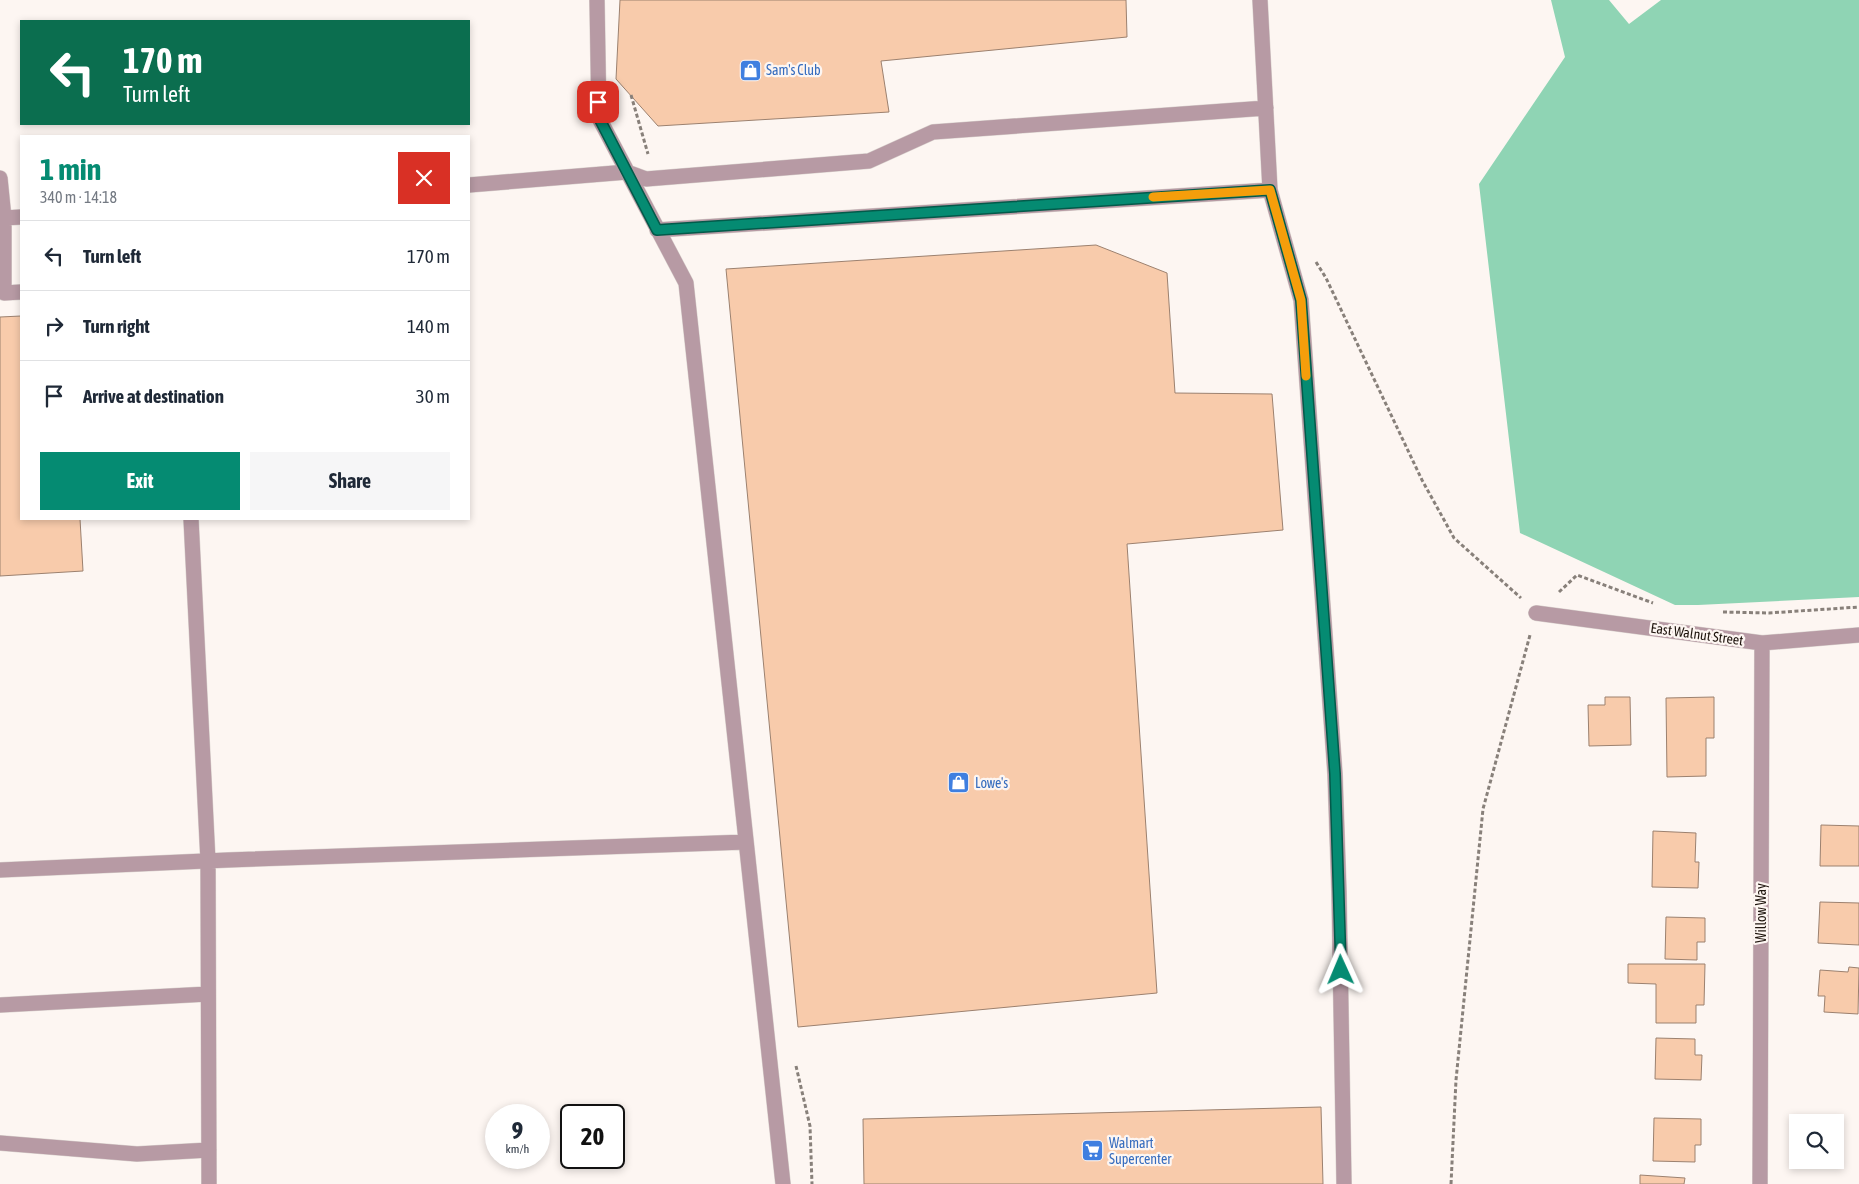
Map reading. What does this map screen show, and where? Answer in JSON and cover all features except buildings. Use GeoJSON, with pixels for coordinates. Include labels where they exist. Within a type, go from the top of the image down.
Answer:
{"type":"FeatureCollection","features":[{"type":"Feature","properties":{"kind":"street"},"geometry":{"type":"LineString","coordinates":[[597,0],[599,118],[686,283],[783,1184]]}},
{"type":"Feature","properties":{"kind":"street"},"geometry":{"type":"LineString","coordinates":[[1260,0],[1270,190],[1301,300],[1335,774],[1340,892],[1344,1184]]}},
{"type":"Feature","properties":{"kind":"street"},"geometry":{"type":"LineString","coordinates":[[470,185],[627,172],[646,179],[869,160],[933,132],[1266,108]]}},
{"type":"Feature","properties":{"kind":"street"},"geometry":{"type":"LineString","coordinates":[[0,178],[4,218],[4,293],[20,292]]}},
{"type":"Feature","properties":{"kind":"street"},"geometry":{"type":"LineString","coordinates":[[657,230],[1270,190]]}},
{"type":"Feature","properties":{"kind":"street"},"geometry":{"type":"LineString","coordinates":[[4,218],[20,217]]}},
{"type":"Feature","properties":{"kind":"street"},"geometry":{"type":"LineString","coordinates":[[192,520],[208,860],[209,1184]]}},
{"type":"Feature","properties":{"kind":"street","name":"East Walnut Street"},"geometry":{"type":"LineString","coordinates":[[1536,612],[1762,643],[1859,635]]}},
{"type":"Feature","properties":{"kind":"street","name":"Willow Way"},"geometry":{"type":"LineString","coordinates":[[1760,1184],[1762,643]]}},
{"type":"Feature","properties":{"kind":"street"},"geometry":{"type":"LineString","coordinates":[[0,869],[746,842]]}},
{"type":"Feature","properties":{"kind":"street"},"geometry":{"type":"LineString","coordinates":[[0,1005],[208,994]]}},
{"type":"Feature","properties":{"kind":"street"},"geometry":{"type":"LineString","coordinates":[[0,1143],[137,1154],[209,1150]]}},
{"type":"Feature","properties":{"kind":"path"},"geometry":{"type":"LineString","coordinates":[[1311,254],[1326,278],[1422,480],[1454,538],[1536,612]]}},
{"type":"Feature","properties":{"kind":"path"},"geometry":{"type":"LineString","coordinates":[[1451,1184],[1456,1080],[1483,809],[1536,612],[1577,575],[1659,605]]}},
{"type":"Feature","properties":{"kind":"path"},"geometry":{"type":"LineString","coordinates":[[1714,612],[1769,613],[1859,607]]}},
{"type":"Feature","properties":{"kind":"green space"},"geometry":{"type":"Polygon","coordinates":[[[1551,0],[1609,0],[1629,24],[1661,0],[1859,0],[1859,597],[1675,605],[1520,533],[1479,184],[1565,57],[1551,0]]]}},
{"type":"Feature","properties":{"kind":"slow traffic"},"geometry":{"type":"LineString","coordinates":[[1153,197],[1270,190],[1301,300],[1306,376]]}},
{"type":"Feature","properties":{"kind":"place","name":"Sam's Club"},"geometry":{"type":"Point","coordinates":[750,70]}},
{"type":"Feature","properties":{"kind":"place","name":"Lowe's"},"geometry":{"type":"Point","coordinates":[959,783]}},
{"type":"Feature","properties":{"kind":"place","name":"Walmart Supercenter"},"geometry":{"type":"Point","coordinates":[1093,1151]}},
{"type":"Feature","properties":{"kind":"route"},"geometry":{"type":"LineString","coordinates":[[598,102],[599,118],[657,230],[1270,190],[1301,300],[1335,774],[1341,970]]}}]}
